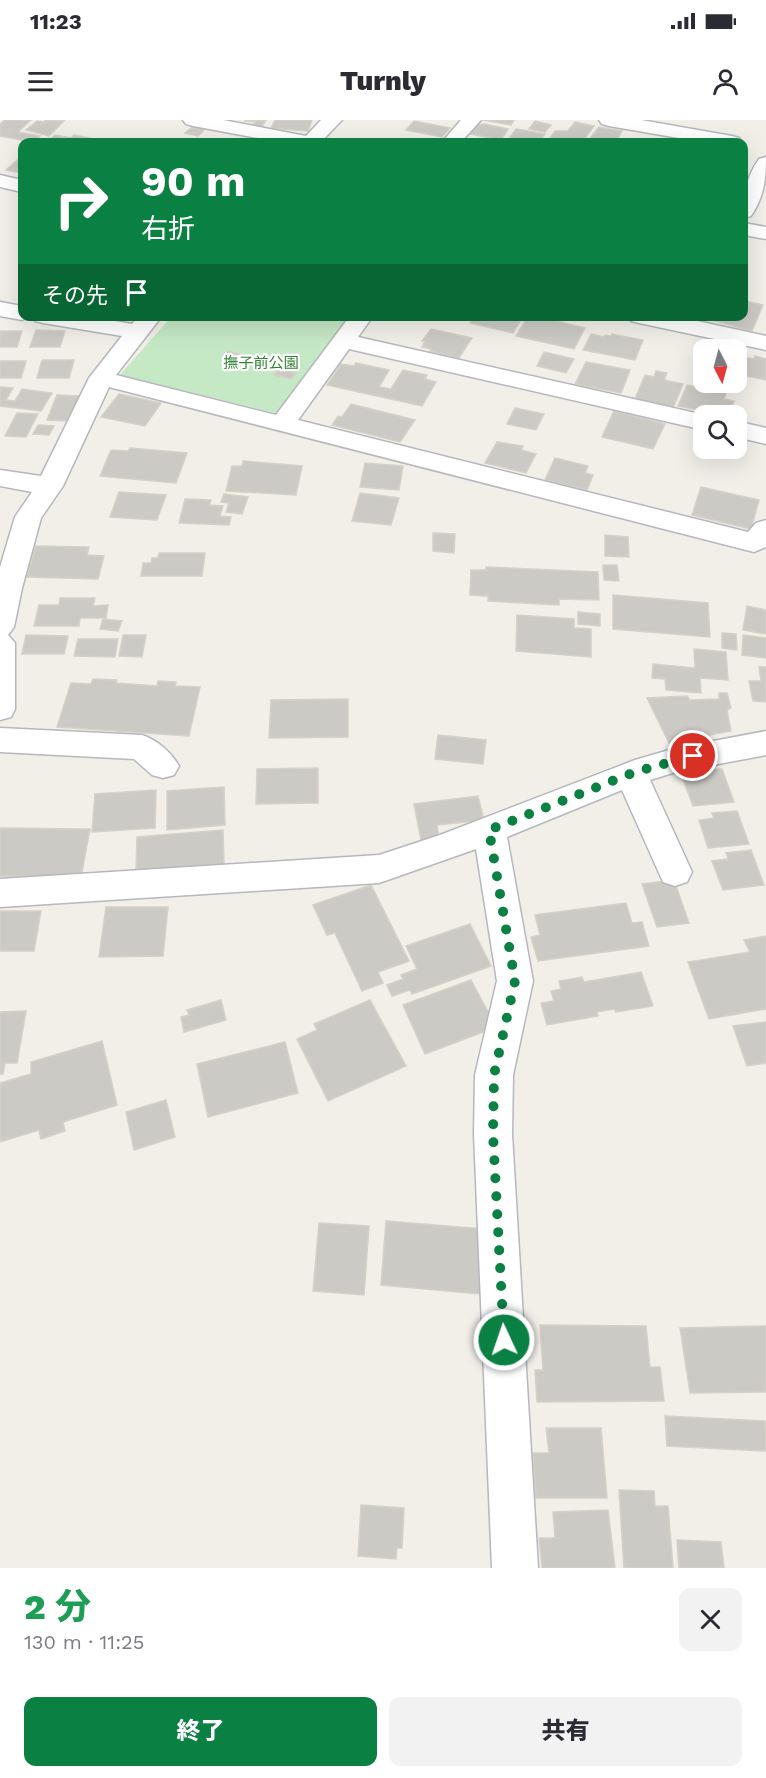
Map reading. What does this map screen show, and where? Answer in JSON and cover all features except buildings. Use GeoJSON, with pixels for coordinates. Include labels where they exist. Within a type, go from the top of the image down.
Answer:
{"type":"FeatureCollection","features":[{"type":"Feature","properties":{"kind":"street"},"geometry":{"type":"LineString","coordinates":[[194,120],[286,138]]}},
{"type":"Feature","properties":{"kind":"street"},"geometry":{"type":"LineString","coordinates":[[315,138],[332,120]]}},
{"type":"Feature","properties":{"kind":"street"},"geometry":{"type":"LineString","coordinates":[[455,138],[471,120]]}},
{"type":"Feature","properties":{"kind":"street"},"geometry":{"type":"LineString","coordinates":[[609,120],[632,122],[712,138]]}},
{"type":"Feature","properties":{"kind":"street"},"geometry":{"type":"LineString","coordinates":[[748,146],[766,149]]}},
{"type":"Feature","properties":{"kind":"street"},"geometry":{"type":"LineString","coordinates":[[748,203],[766,163]]}},
{"type":"Feature","properties":{"kind":"street"},"geometry":{"type":"LineString","coordinates":[[0,181],[18,185]]}},
{"type":"Feature","properties":{"kind":"street"},"geometry":{"type":"LineString","coordinates":[[748,230],[766,233]]}},
{"type":"Feature","properties":{"kind":"street"},"geometry":{"type":"LineString","coordinates":[[0,309],[18,312]]}},
{"type":"Feature","properties":{"kind":"street"},"geometry":{"type":"LineString","coordinates":[[106,321],[144,324]]}},
{"type":"Feature","properties":{"kind":"street"},"geometry":{"type":"LineString","coordinates":[[283,423],[358,321]]}},
{"type":"Feature","properties":{"kind":"street"},"geometry":{"type":"LineString","coordinates":[[663,321],[766,343]]}},
{"type":"Feature","properties":{"kind":"street"},"geometry":{"type":"LineString","coordinates":[[0,627],[8,588],[28,517],[50,486],[101,378],[144,324]]}},
{"type":"Feature","properties":{"kind":"street"},"geometry":{"type":"LineString","coordinates":[[344,341],[693,420]]}},
{"type":"Feature","properties":{"kind":"street"},"geometry":{"type":"LineString","coordinates":[[101,378],[754,543],[766,529]]}},
{"type":"Feature","properties":{"kind":"street"},"geometry":{"type":"LineString","coordinates":[[747,432],[766,436]]}},
{"type":"Feature","properties":{"kind":"street"},"geometry":{"type":"LineString","coordinates":[[0,478],[50,486]]}},
{"type":"Feature","properties":{"kind":"street"},"geometry":{"type":"LineString","coordinates":[[0,643],[1,702]]}},
{"type":"Feature","properties":{"kind":"street"},"geometry":{"type":"LineString","coordinates":[[0,740],[142,747],[163,766]]}},
{"type":"Feature","properties":{"kind":"street"},"geometry":{"type":"LineString","coordinates":[[0,893],[379,869],[489,830],[631,774],[676,760],[766,743]]}},
{"type":"Feature","properties":{"kind":"street"},"geometry":{"type":"LineString","coordinates":[[631,774],[675,872]]}},
{"type":"Feature","properties":{"kind":"street"},"geometry":{"type":"LineString","coordinates":[[489,830],[515,981],[494,1075],[493,1134],[515,1568]]}},
{"type":"Feature","properties":{"kind":"green space","name":"撫子前公園"},"geometry":{"type":"Polygon","coordinates":[[[167,321],[350,321],[280,414],[120,375],[167,321]]]}},
{"type":"Feature","properties":{"kind":"route"},"geometry":{"type":"LineString","coordinates":[[504,1340],[493,1134],[494,1075],[515,981],[489,830],[635,772],[693,756]]}}]}
